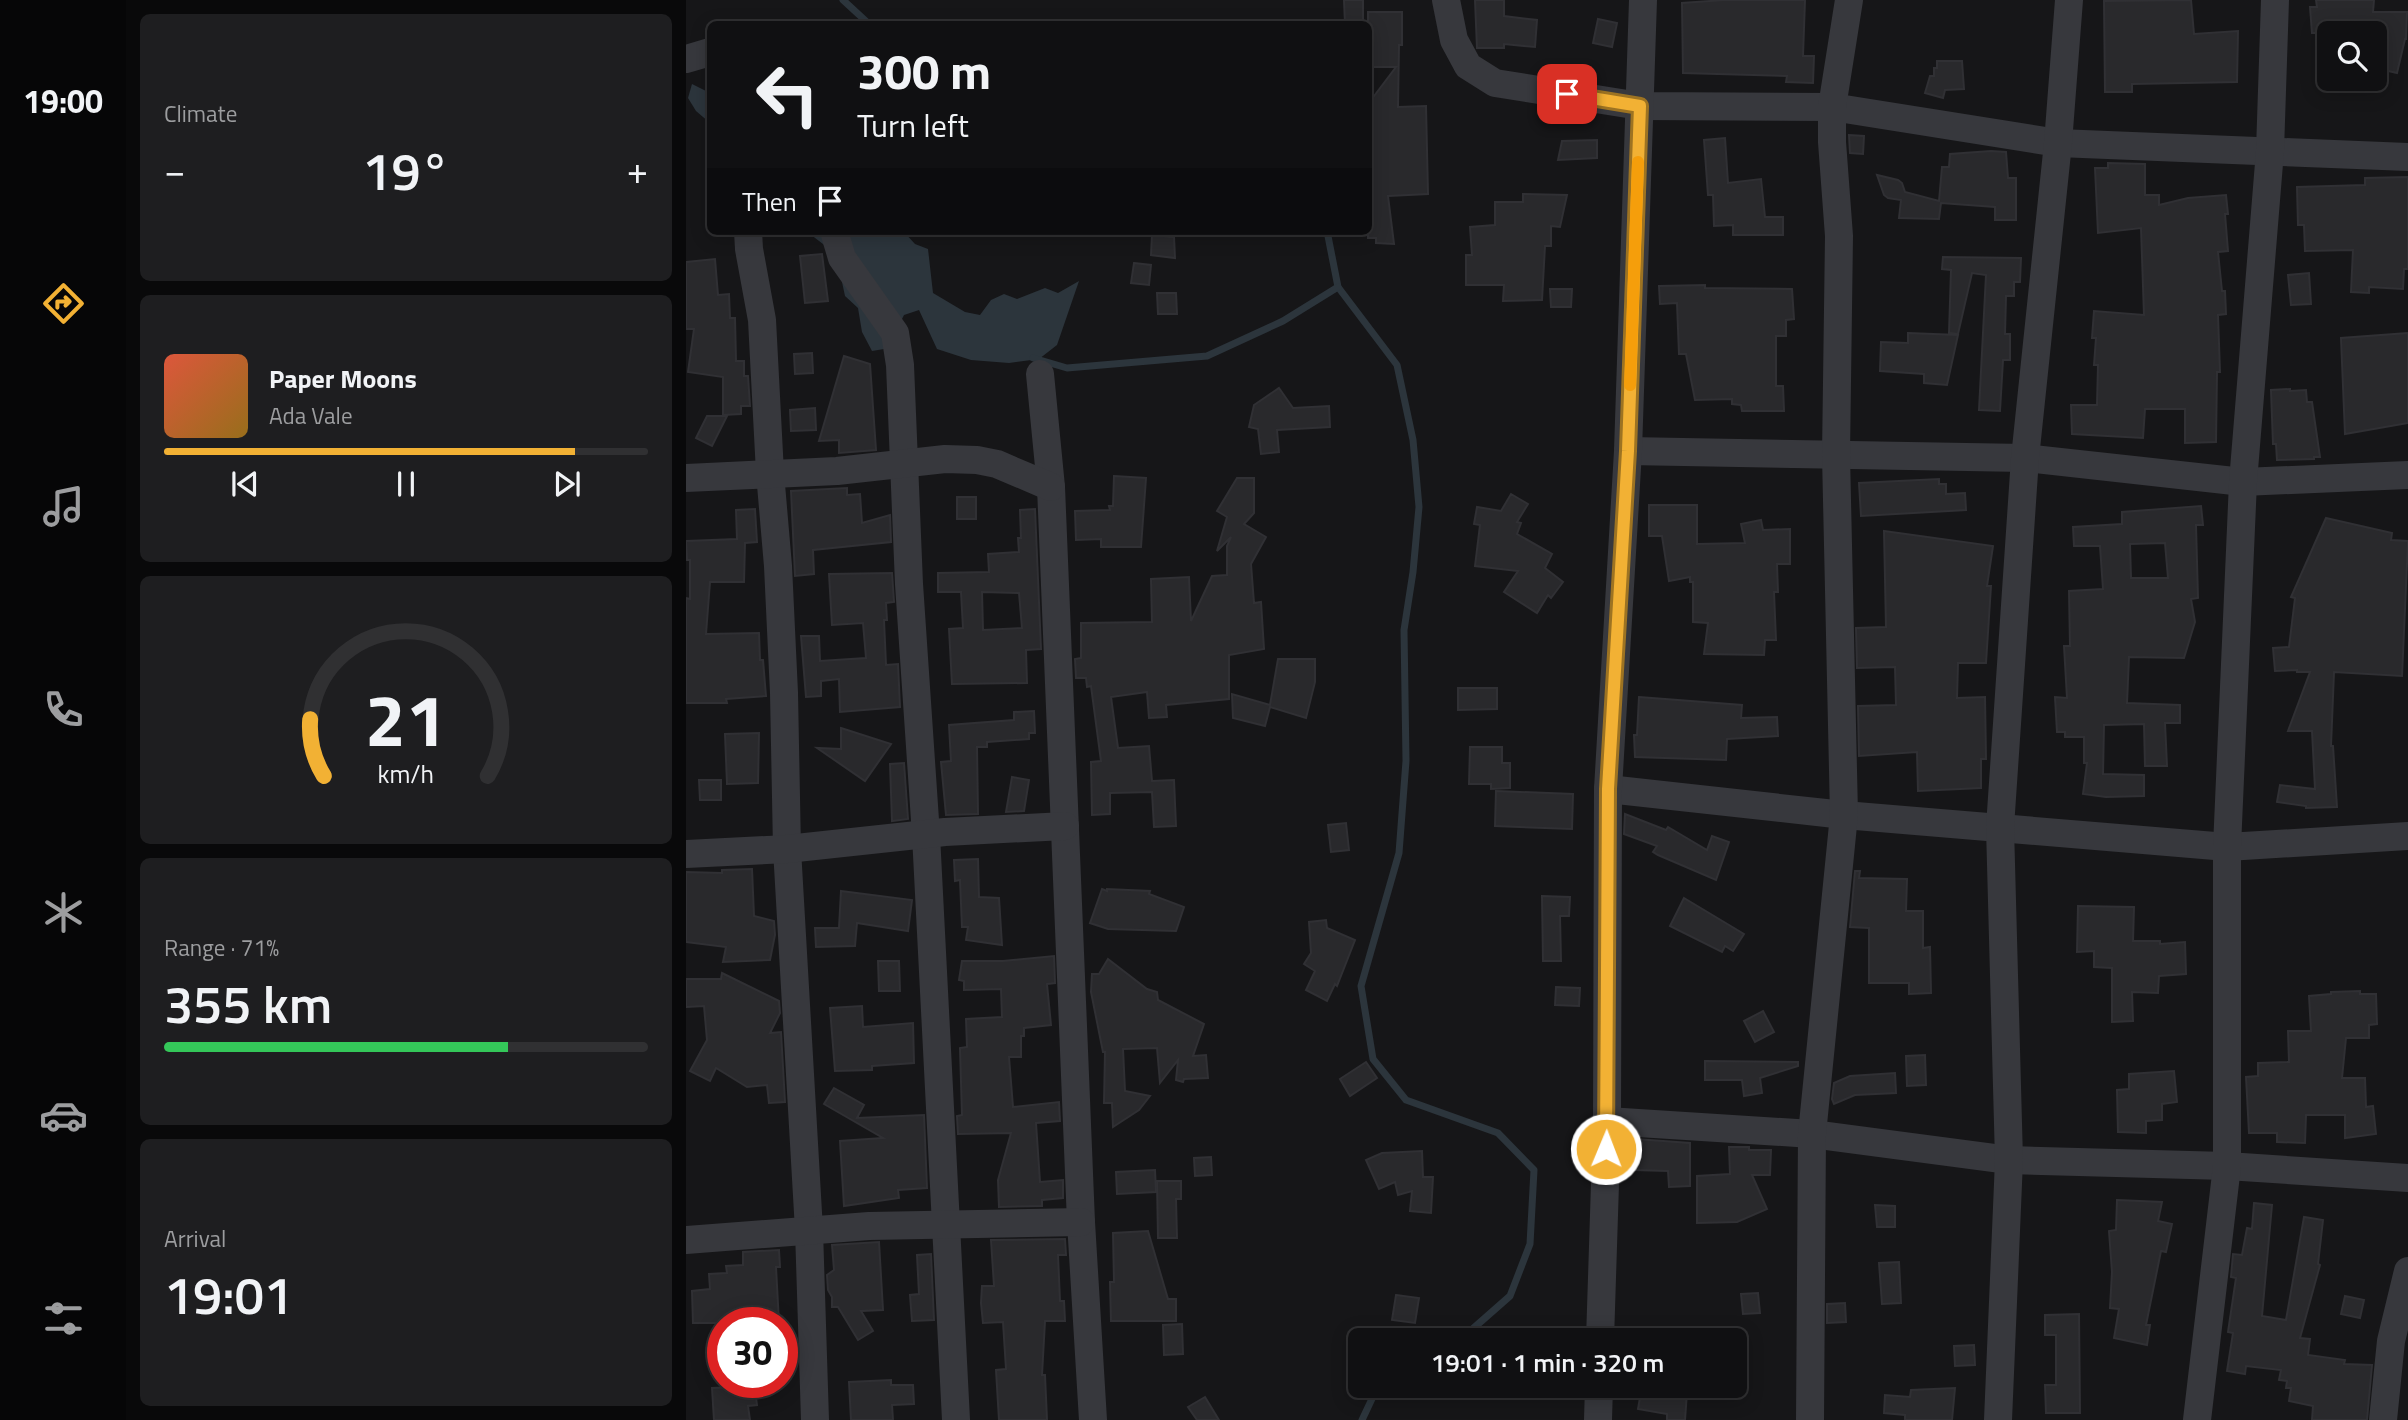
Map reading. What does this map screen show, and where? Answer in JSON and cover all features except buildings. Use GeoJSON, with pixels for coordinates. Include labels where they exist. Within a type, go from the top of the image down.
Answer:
{"type":"FeatureCollection","features":[{"type":"Feature","properties":{"kind":"street"},"geometry":{"type":"LineString","coordinates":[[1446,0],[1454,40],[1468,66],[1495,83],[1640,106],[1832,107],[2058,143],[2408,157]]}},
{"type":"Feature","properties":{"kind":"street"},"geometry":{"type":"LineString","coordinates":[[1600,1328],[1607,1121],[1608,789],[1628,451],[1643,0]]}},
{"type":"Feature","properties":{"kind":"street"},"geometry":{"type":"LineString","coordinates":[[1810,1420],[1812,1134],[1844,815],[1836,455],[1839,236],[1832,107],[1849,0]]}},
{"type":"Feature","properties":{"kind":"street"},"geometry":{"type":"LineString","coordinates":[[1998,1420],[2009,1160],[2000,827],[2025,458],[2058,143],[2069,0]]}},
{"type":"Feature","properties":{"kind":"street"},"geometry":{"type":"LineString","coordinates":[[2197,1420],[2227,1166],[2227,847],[2243,482],[2270,151],[2276,0]]}},
{"type":"Feature","properties":{"kind":"street"},"geometry":{"type":"LineString","coordinates":[[686,59],[707,53]]}},
{"type":"Feature","properties":{"kind":"street"},"geometry":{"type":"LineString","coordinates":[[748,235],[762,320],[778,566],[784,681],[787,849],[810,1230],[815,1420]]}},
{"type":"Feature","properties":{"kind":"street"},"geometry":{"type":"LineString","coordinates":[[835,235],[842,258],[895,332],[900,365],[903,464],[926,835],[956,1420]]}},
{"type":"Feature","properties":{"kind":"street"},"geometry":{"type":"LineString","coordinates":[[1040,374],[1051,487],[1081,1222],[1093,1420]]}},
{"type":"Feature","properties":{"kind":"street"},"geometry":{"type":"LineString","coordinates":[[1628,451],[2025,458],[2243,482],[2408,475]]}},
{"type":"Feature","properties":{"kind":"street"},"geometry":{"type":"LineString","coordinates":[[686,478],[837,471],[945,459],[997,464],[1051,487]]}},
{"type":"Feature","properties":{"kind":"street"},"geometry":{"type":"LineString","coordinates":[[1608,789],[1844,815],[2227,847],[2408,836]]}},
{"type":"Feature","properties":{"kind":"street"},"geometry":{"type":"LineString","coordinates":[[686,855],[1065,826]]}},
{"type":"Feature","properties":{"kind":"street"},"geometry":{"type":"LineString","coordinates":[[1607,1121],[1812,1134],[2009,1160],[2227,1166],[2408,1178]]}},
{"type":"Feature","properties":{"kind":"street"},"geometry":{"type":"LineString","coordinates":[[686,1240],[946,1223],[1081,1222]]}},
{"type":"Feature","properties":{"kind":"street"},"geometry":{"type":"LineString","coordinates":[[2383,1420],[2391,1341],[2408,1271]]}},
{"type":"Feature","properties":{"kind":"street"},"geometry":{"type":"LineString","coordinates":[[1598,1420],[1599,1398]]}},
{"type":"Feature","properties":{"kind":"shaded area"},"geometry":{"type":"Polygon","coordinates":[[[692,84],[707,92],[707,120],[696,111],[688,98],[692,84]]]}},
{"type":"Feature","properties":{"kind":"shaded area"},"geometry":{"type":"Polygon","coordinates":[[[811,235],[907,235],[915,244],[928,249],[933,293],[965,312],[980,315],[991,300],[1004,294],[1017,299],[1045,288],[1058,293],[1079,281],[1057,345],[1039,359],[1009,363],[971,360],[937,349],[919,310],[904,315],[890,348],[872,351],[862,332],[858,308],[845,296],[836,254],[811,235]]]}},
{"type":"Feature","properties":{"kind":"waterway"},"geometry":{"type":"LineString","coordinates":[[843,0],[866,21]]}},
{"type":"Feature","properties":{"kind":"waterway"},"geometry":{"type":"LineString","coordinates":[[1328,235],[1338,287],[1397,365],[1413,440],[1419,507],[1404,630],[1406,761],[1399,853],[1361,986],[1373,1059],[1406,1100],[1498,1133],[1534,1170],[1530,1244],[1510,1296],[1474,1328]]}},
{"type":"Feature","properties":{"kind":"waterway"},"geometry":{"type":"LineString","coordinates":[[1033,358],[1067,368],[1207,356],[1283,321],[1338,287]]}},
{"type":"Feature","properties":{"kind":"waterway"},"geometry":{"type":"LineString","coordinates":[[1362,1420],[1372,1398]]}},
{"type":"Feature","properties":{"kind":"slow traffic"},"geometry":{"type":"LineString","coordinates":[[1630,385],[1638,162]]}},
{"type":"Feature","properties":{"kind":"route"},"geometry":{"type":"LineString","coordinates":[[1567,94],[1640,106],[1628,451],[1608,789],[1606,1149]]}}]}
